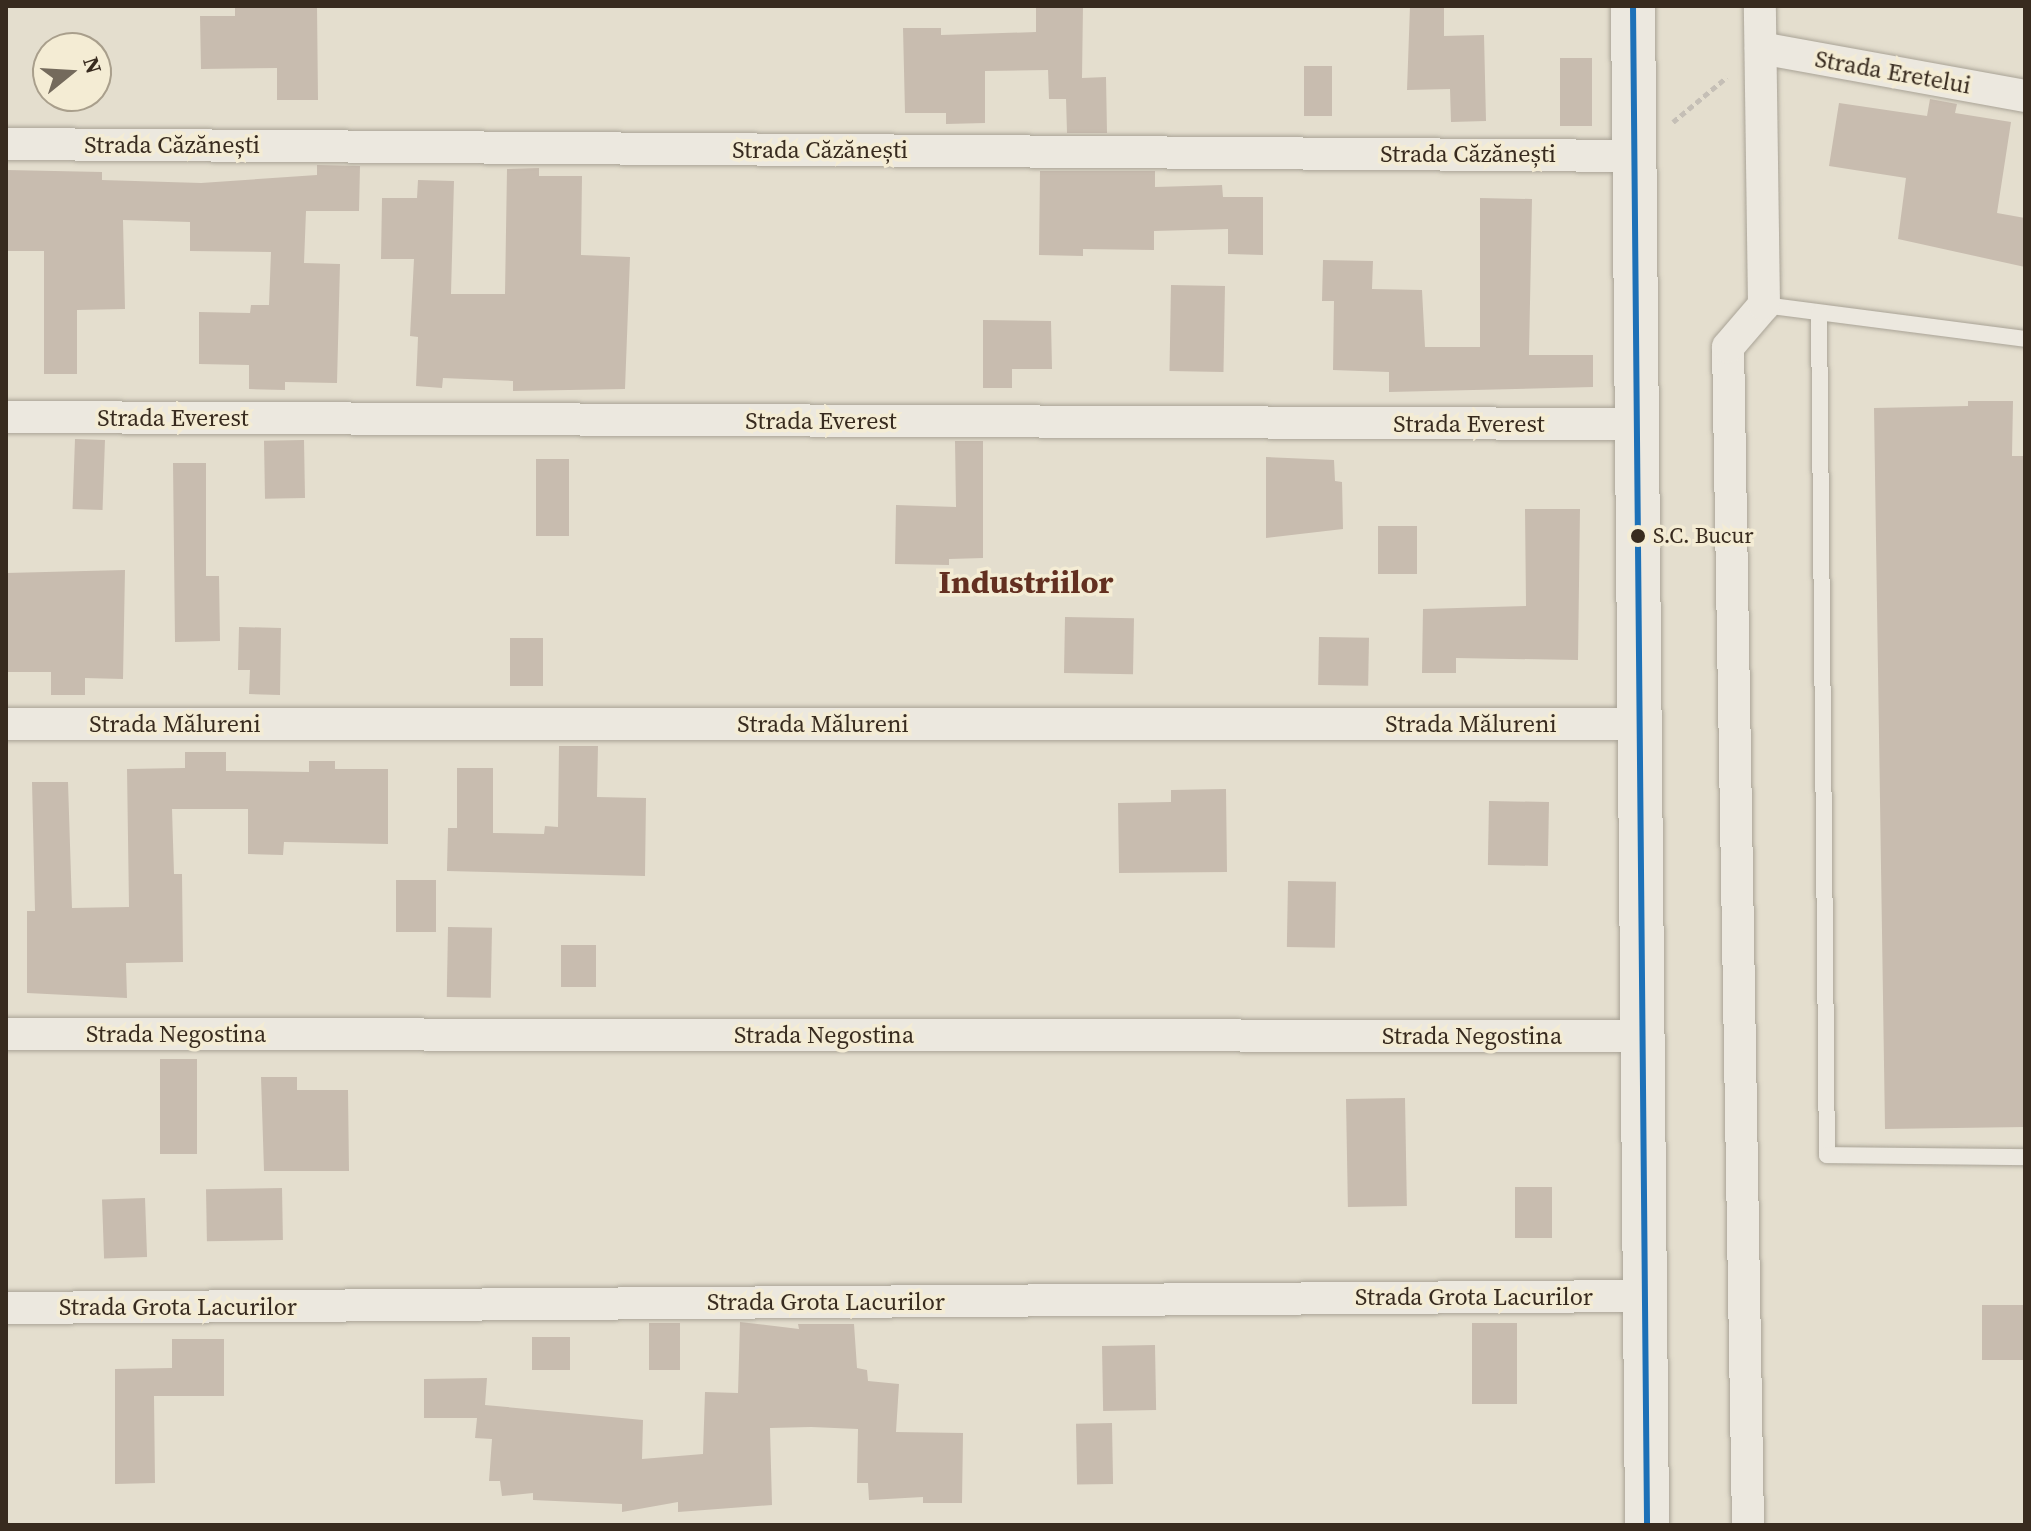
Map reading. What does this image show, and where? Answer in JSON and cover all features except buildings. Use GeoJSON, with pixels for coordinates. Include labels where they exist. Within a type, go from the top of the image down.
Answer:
{"type":"FeatureCollection","features":[{"type":"Feature","properties":{"kind":"main road"},"geometry":{"type":"LineString","coordinates":[[1633,6],[1647,1525]]}},
{"type":"Feature","properties":{"kind":"street"},"geometry":{"type":"LineString","coordinates":[[1748,1525],[1728,347],[1764,305],[1760,6]]}},
{"type":"Feature","properties":{"kind":"street","name":"Strada Eretelui"},"geometry":{"type":"LineString","coordinates":[[1761,48],[2025,96]]}},
{"type":"Feature","properties":{"kind":"street","name":"Strada Căzănești"},"geometry":{"type":"LineString","coordinates":[[6,144],[1634,156]]}},
{"type":"Feature","properties":{"kind":"street","name":"Strada Everest"},"geometry":{"type":"LineString","coordinates":[[6,417],[1637,424]]}},
{"type":"Feature","properties":{"kind":"street","name":"Strada Mălureni"},"geometry":{"type":"LineString","coordinates":[[6,724],[1640,724]]}},
{"type":"Feature","properties":{"kind":"street","name":"Strada Negostina"},"geometry":{"type":"LineString","coordinates":[[6,1034],[1643,1036]]}},
{"type":"Feature","properties":{"kind":"street","name":"Strada Grota Lacurilor"},"geometry":{"type":"LineString","coordinates":[[6,1308],[1645,1296]]}},
{"type":"Feature","properties":{"kind":"lane"},"geometry":{"type":"LineString","coordinates":[[1764,305],[2025,339]]}},
{"type":"Feature","properties":{"kind":"lane"},"geometry":{"type":"LineString","coordinates":[[1819,313],[1827,1155],[2025,1157]]}},
{"type":"Feature","properties":{"kind":"path"},"geometry":{"type":"LineString","coordinates":[[1634,156],[1761,48]]}},
{"type":"Feature","properties":{"kind":"transit line"},"geometry":{"type":"LineString","coordinates":[[1633,6],[1647,1525]]}},
{"type":"Feature","properties":{"kind":"place","name":"S.C. Bucur"},"geometry":{"type":"Point","coordinates":[1638,536]}},
{"type":"Feature","properties":{"kind":"district","name":"Industriilor"},"geometry":{"type":"Point","coordinates":[1026,582]}}]}
